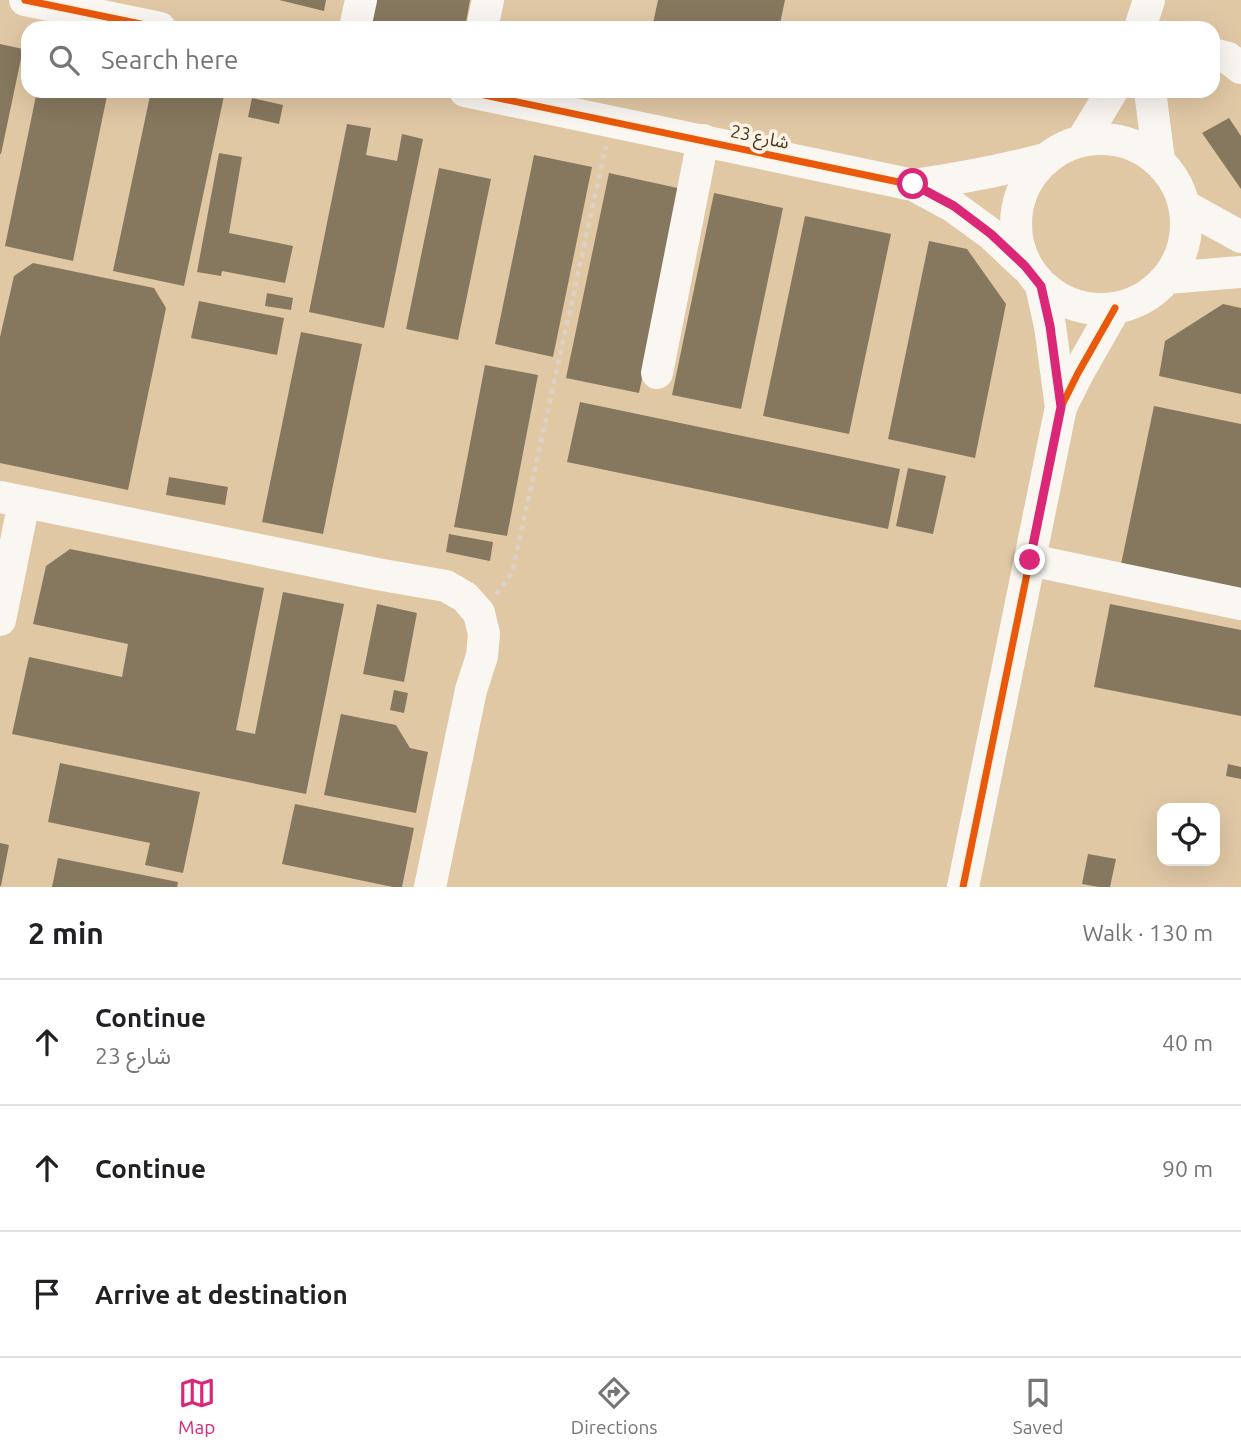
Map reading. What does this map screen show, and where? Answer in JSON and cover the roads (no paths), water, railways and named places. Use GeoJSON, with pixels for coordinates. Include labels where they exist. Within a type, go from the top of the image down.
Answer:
{"type":"FeatureCollection","features":[{"type":"Feature","properties":{"kind":"street"},"geometry":{"type":"LineString","coordinates":[[25,0],[126,21]]}},
{"type":"Feature","properties":{"kind":"street"},"geometry":{"type":"LineString","coordinates":[[356,21],[361,0]]}},
{"type":"Feature","properties":{"kind":"street"},"geometry":{"type":"LineString","coordinates":[[484,21],[488,0]]}},
{"type":"Feature","properties":{"kind":"street"},"geometry":{"type":"LineString","coordinates":[[1220,56],[1228,58],[1241,68]]}},
{"type":"Feature","properties":{"kind":"street","name":"شارع 23"},"geometry":{"type":"LineString","coordinates":[[501,98],[913,184],[954,206],[991,234],[1033,276]]}},
{"type":"Feature","properties":{"kind":"street"},"geometry":{"type":"LineString","coordinates":[[1083,139],[1108,98]]}},
{"type":"Feature","properties":{"kind":"street"},"geometry":{"type":"LineString","coordinates":[[1151,98],[1159,160]]}},
{"type":"Feature","properties":{"kind":"street"},"geometry":{"type":"LineString","coordinates":[[1033,276],[1063,301],[1088,309],[1115,308],[1135,303],[1153,293],[1181,257],[1187,232],[1185,206],[1176,181],[1159,160],[1136,145],[1110,138],[1083,139],[1041,160],[1020,192],[1014,229],[1033,276],[1054,353],[1061,407]]}},
{"type":"Feature","properties":{"kind":"street"},"geometry":{"type":"LineString","coordinates":[[657,373],[703,140]]}},
{"type":"Feature","properties":{"kind":"street","name":"شارع 23"},"geometry":{"type":"LineString","coordinates":[[913,184],[978,175],[1041,160]]}},
{"type":"Feature","properties":{"kind":"street"},"geometry":{"type":"LineString","coordinates":[[1185,206],[1241,237]]}},
{"type":"Feature","properties":{"kind":"street"},"geometry":{"type":"LineString","coordinates":[[1167,278],[1241,272]]}},
{"type":"Feature","properties":{"kind":"street"},"geometry":{"type":"LineString","coordinates":[[963,887],[1061,407],[1115,308]]}},
{"type":"Feature","properties":{"kind":"street"},"geometry":{"type":"LineString","coordinates":[[0,620],[12,499],[446,586],[465,597],[479,613],[485,634],[430,887]]}},
{"type":"Feature","properties":{"kind":"street"},"geometry":{"type":"LineString","coordinates":[[1030,560],[1241,604]]}},
{"type":"Feature","properties":{"kind":"street"},"geometry":{"type":"LineString","coordinates":[[377,574],[441,604],[456,618],[466,636],[470,656],[471,690]]}}]}
